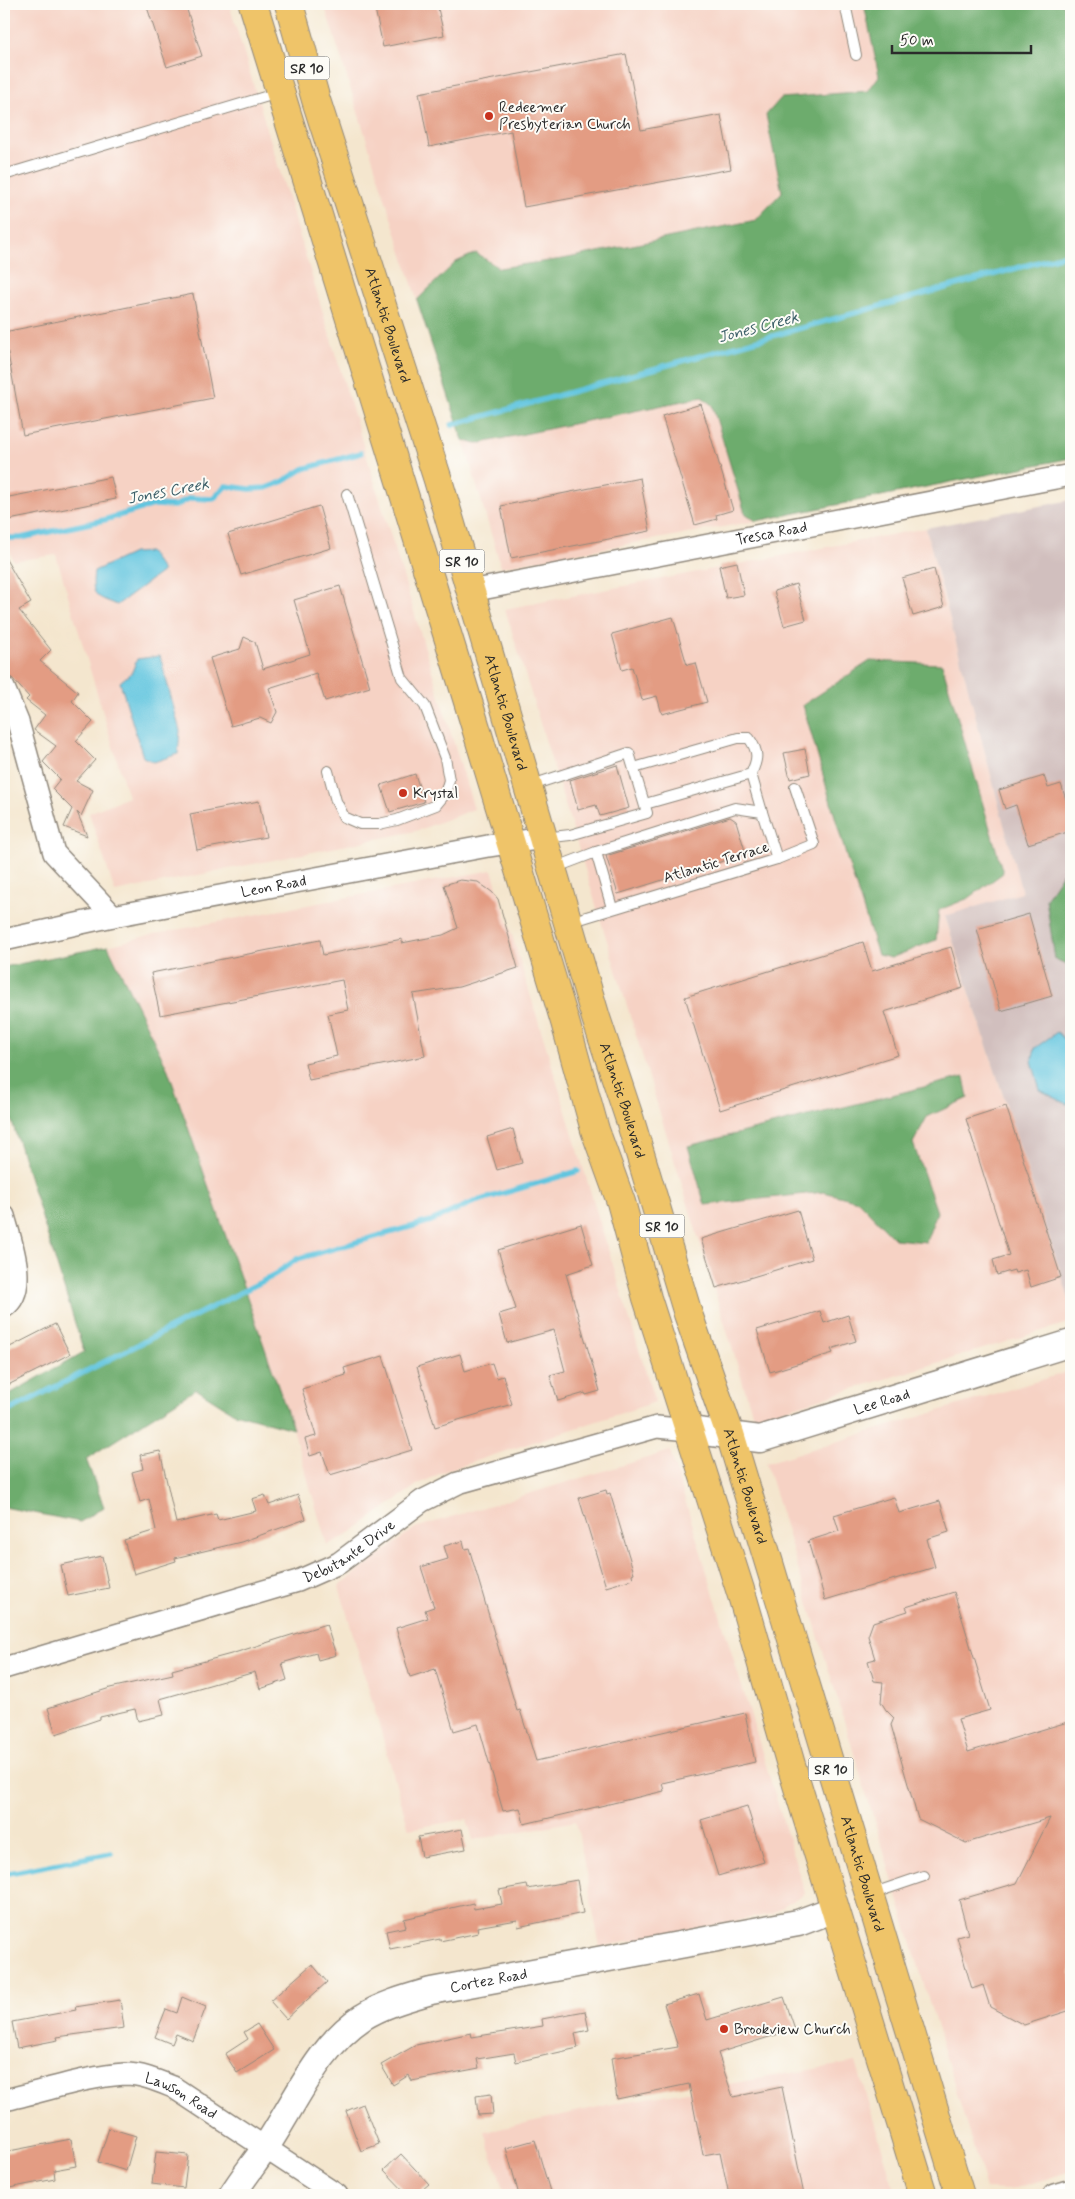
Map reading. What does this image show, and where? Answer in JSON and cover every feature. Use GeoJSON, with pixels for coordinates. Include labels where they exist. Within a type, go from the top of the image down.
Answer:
{"type":"FeatureCollection","features":[{"type":"Feature","properties":{"kind":"highway","name":"SR 10"},"geometry":{"type":"LineString","coordinates":[[253,4],[565,1022],[595,1130],[621,1202],[647,1298],[743,1599],[818,1854],[923,2195]]}},
{"type":"Feature","properties":{"kind":"highway","name":"Atlantic Boulevard"},"geometry":{"type":"LineString","coordinates":[[289,4],[326,132],[435,470],[688,1314],[730,1434],[960,2195]]}},
{"type":"Feature","properties":{"kind":"highway"},"geometry":{"type":"LineString","coordinates":[[280,92],[301,97],[309,122],[326,132]]}},
{"type":"Feature","properties":{"kind":"highway"},"geometry":{"type":"LineString","coordinates":[[419,544],[441,550],[449,580],[471,591]]}},
{"type":"Feature","properties":{"kind":"highway"},"geometry":{"type":"LineString","coordinates":[[818,1854],[839,1862],[850,1889],[856,1896],[869,1895]]}},
{"type":"Feature","properties":{"kind":"highway"},"geometry":{"type":"LineString","coordinates":[[835,1909],[849,1905],[855,1910],[863,1936],[886,1949]]}},
{"type":"Feature","properties":{"kind":"street","name":"Tresca Road"},"geometry":{"type":"LineString","coordinates":[[471,591],[1071,475]]}},
{"type":"Feature","properties":{"kind":"street"},"geometry":{"type":"LineString","coordinates":[[4,688],[18,722],[54,853],[112,916]]}},
{"type":"Feature","properties":{"kind":"street","name":"Leon Road"},"geometry":{"type":"LineString","coordinates":[[4,940],[112,916],[544,838]]}},
{"type":"Feature","properties":{"kind":"street"},"geometry":{"type":"LineString","coordinates":[[4,1216],[18,1276],[14,1293],[4,1307]]}},
{"type":"Feature","properties":{"kind":"street","name":"Lee Road"},"geometry":{"type":"LineString","coordinates":[[689,1430],[730,1434],[760,1440],[1071,1343]]}},
{"type":"Feature","properties":{"kind":"street","name":"Debutante Drive"},"geometry":{"type":"LineString","coordinates":[[4,1668],[298,1581],[339,1563],[422,1501],[458,1483],[657,1427],[689,1430]]}},
{"type":"Feature","properties":{"kind":"street","name":"Cortez Road"},"geometry":{"type":"LineString","coordinates":[[232,2195],[265,2148],[313,2070],[340,2036],[363,2017],[393,2002],[431,1991],[798,1923],[835,1909]]}},
{"type":"Feature","properties":{"kind":"street","name":"Lawson Road"},"geometry":{"type":"LineString","coordinates":[[4,2100],[125,2074],[148,2077],[173,2087],[337,2195]]}},
{"type":"Feature","properties":{"kind":"street"},"geometry":{"type":"LineString","coordinates":[[1054,2195],[1071,2190]]}},
{"type":"Feature","properties":{"kind":"lane"},"geometry":{"type":"LineString","coordinates":[[845,4],[856,56]]}},
{"type":"Feature","properties":{"kind":"lane"},"geometry":{"type":"LineString","coordinates":[[4,175],[280,92]]}},
{"type":"Feature","properties":{"kind":"lane"},"geometry":{"type":"LineString","coordinates":[[328,771],[336,801],[344,817],[360,824],[379,824],[397,820],[436,805],[445,794],[449,780],[445,758],[425,706],[402,678],[347,494]]}},
{"type":"Feature","properties":{"kind":"lane"},"geometry":{"type":"LineString","coordinates":[[634,768],[738,738],[749,738],[756,748],[756,764],[751,774],[777,859]]}},
{"type":"Feature","properties":{"kind":"lane"},"geometry":{"type":"LineString","coordinates":[[529,786],[629,753],[645,804],[647,813],[570,835],[544,838]]}},
{"type":"Feature","properties":{"kind":"lane"},"geometry":{"type":"LineString","coordinates":[[645,804],[751,774]]}},
{"type":"Feature","properties":{"kind":"lane","name":"Atlantic Terrace"},"geometry":{"type":"LineString","coordinates":[[569,922],[777,859],[814,844],[796,787]]}},
{"type":"Feature","properties":{"kind":"lane"},"geometry":{"type":"LineString","coordinates":[[553,868],[596,852],[735,808],[762,812]]}},
{"type":"Feature","properties":{"kind":"lane"},"geometry":{"type":"LineString","coordinates":[[596,852],[612,908]]}},
{"type":"Feature","properties":{"kind":"lane"},"geometry":{"type":"LineString","coordinates":[[869,1895],[924,1876]]}},
{"type":"Feature","properties":{"kind":"shaded area"},"geometry":{"type":"Polygon","coordinates":[[[4,4],[229,4],[474,809],[416,831],[115,892],[89,813],[128,797],[56,555],[13,561],[4,530],[4,4]]]}},
{"type":"Feature","properties":{"kind":"shaded area"},"geometry":{"type":"Polygon","coordinates":[[[324,4],[864,4],[879,76],[868,91],[781,98],[766,114],[782,192],[756,220],[563,259],[499,268],[476,253],[456,262],[417,300],[324,4]]]}},
{"type":"Feature","properties":{"kind":"shaded area"},"geometry":{"type":"Polygon","coordinates":[[[702,397],[712,405],[745,513],[756,521],[501,567],[463,440],[476,444],[702,397]]]}},
{"type":"Feature","properties":{"kind":"shaded area"},"geometry":{"type":"Polygon","coordinates":[[[1071,500],[1071,1305],[945,916],[1022,893],[926,528],[1071,500]]]}},
{"type":"Feature","properties":{"kind":"shaded area"},"geometry":{"type":"Polygon","coordinates":[[[926,528],[1022,893],[945,917],[1071,1305],[1071,1322],[754,1419],[505,609],[926,528]]]}},
{"type":"Feature","properties":{"kind":"shaded area"},"geometry":{"type":"Polygon","coordinates":[[[492,870],[655,1402],[445,1471],[417,1485],[346,1536],[327,1545],[293,1429],[168,1070],[108,946],[149,935],[492,870]]]}},
{"type":"Feature","properties":{"kind":"shaded area"},"geometry":{"type":"Polygon","coordinates":[[[1071,1371],[1071,2171],[1010,2190],[986,2189],[766,1463],[1071,1371]]]}},
{"type":"Feature","properties":{"kind":"shaded area"},"geometry":{"type":"Polygon","coordinates":[[[670,1451],[805,1893],[772,1914],[600,1947],[576,1821],[473,1840],[467,1819],[409,1829],[339,1586],[415,1528],[670,1451]]]}},
{"type":"Feature","properties":{"kind":"shaded area"},"geometry":{"type":"Polygon","coordinates":[[[856,2062],[896,2195],[505,2195],[485,2132],[612,2104],[856,2062]]]}},
{"type":"Feature","properties":{"kind":"green space"},"geometry":{"type":"Polygon","coordinates":[[[864,4],[1063,4],[1071,26],[1071,458],[756,521],[745,513],[712,405],[702,397],[476,444],[463,440],[417,300],[456,262],[476,253],[499,268],[563,259],[756,220],[782,192],[766,115],[781,98],[868,91],[879,76],[864,4]]]}},
{"type":"Feature","properties":{"kind":"green space"},"geometry":{"type":"Polygon","coordinates":[[[870,661],[942,664],[1003,873],[969,898],[939,910],[936,940],[891,958],[878,955],[848,862],[803,705],[870,661]]]}},
{"type":"Feature","properties":{"kind":"green space"},"geometry":{"type":"Polygon","coordinates":[[[1071,861],[1071,966],[1055,959],[1046,899],[1071,861]]]}},
{"type":"Feature","properties":{"kind":"green space"},"geometry":{"type":"Polygon","coordinates":[[[108,946],[168,1070],[293,1429],[234,1413],[196,1389],[86,1459],[104,1507],[80,1522],[4,1507],[4,1397],[84,1352],[4,1096],[4,967],[108,946]]]}},
{"type":"Feature","properties":{"kind":"green space"},"geometry":{"type":"Polygon","coordinates":[[[964,1077],[968,1098],[927,1117],[913,1143],[937,1212],[926,1242],[895,1239],[858,1201],[824,1192],[705,1205],[688,1146],[964,1077]]]}},
{"type":"Feature","properties":{"kind":"water"},"geometry":{"type":"Polygon","coordinates":[[[149,552],[163,571],[117,605],[96,594],[93,586],[94,571],[133,553],[149,552]]]}},
{"type":"Feature","properties":{"kind":"water"},"geometry":{"type":"Polygon","coordinates":[[[160,656],[180,731],[178,754],[154,762],[143,757],[120,682],[132,672],[137,659],[160,656]]]}},
{"type":"Feature","properties":{"kind":"water"},"geometry":{"type":"Polygon","coordinates":[[[1057,1032],[1067,1045],[1071,1064],[1071,1103],[1067,1104],[1040,1090],[1032,1061],[1035,1048],[1057,1032]]]}},
{"type":"Feature","properties":{"kind":"building"},"geometry":{"type":"Polygon","coordinates":[[[146,4],[185,4],[202,56],[167,67],[146,4]]]}},
{"type":"Feature","properties":{"kind":"building"},"geometry":{"type":"Polygon","coordinates":[[[374,4],[437,4],[444,35],[383,47],[374,4]]]}},
{"type":"Feature","properties":{"kind":"building"},"geometry":{"type":"Polygon","coordinates":[[[626,54],[641,130],[721,115],[731,169],[524,207],[511,131],[429,147],[419,93],[626,54]]]}},
{"type":"Feature","properties":{"kind":"building"},"geometry":{"type":"Polygon","coordinates":[[[193,294],[213,398],[23,435],[4,332],[193,294]]]}},
{"type":"Feature","properties":{"kind":"building"},"geometry":{"type":"Polygon","coordinates":[[[701,404],[733,510],[716,515],[717,519],[695,525],[662,416],[701,404]]]}},
{"type":"Feature","properties":{"kind":"building"},"geometry":{"type":"Polygon","coordinates":[[[111,477],[116,499],[9,520],[4,498],[111,477]]]}},
{"type":"Feature","properties":{"kind":"building"},"geometry":{"type":"Polygon","coordinates":[[[640,478],[650,531],[511,558],[501,506],[640,478]]]}},
{"type":"Feature","properties":{"kind":"building"},"geometry":{"type":"Polygon","coordinates":[[[319,506],[331,548],[241,575],[228,534],[319,506]]]}},
{"type":"Feature","properties":{"kind":"building"},"geometry":{"type":"Polygon","coordinates":[[[4,556],[31,603],[19,610],[51,650],[40,661],[78,692],[72,701],[93,722],[76,741],[95,760],[76,781],[93,790],[81,816],[77,812],[87,836],[64,827],[72,809],[52,789],[60,779],[43,762],[56,746],[34,730],[45,715],[26,700],[29,697],[12,678],[4,675],[4,556]]]}},
{"type":"Feature","properties":{"kind":"building"},"geometry":{"type":"Polygon","coordinates":[[[737,562],[744,595],[726,598],[719,566],[737,562]]]}},
{"type":"Feature","properties":{"kind":"building"},"geometry":{"type":"Polygon","coordinates":[[[934,569],[944,607],[913,616],[902,578],[934,569]]]}},
{"type":"Feature","properties":{"kind":"building"},"geometry":{"type":"Polygon","coordinates":[[[796,584],[806,620],[784,626],[774,591],[796,584]]]}},
{"type":"Feature","properties":{"kind":"building"},"geometry":{"type":"Polygon","coordinates":[[[340,586],[370,687],[325,701],[316,673],[269,688],[277,712],[271,723],[260,718],[231,726],[210,658],[240,649],[244,637],[255,642],[263,669],[310,654],[294,600],[340,586]]]}},
{"type":"Feature","properties":{"kind":"building"},"geometry":{"type":"Polygon","coordinates":[[[673,617],[687,665],[696,663],[707,702],[662,714],[657,696],[642,700],[632,667],[622,670],[612,634],[673,617]]]}},
{"type":"Feature","properties":{"kind":"building"},"geometry":{"type":"Polygon","coordinates":[[[805,749],[810,774],[790,779],[784,753],[805,749]]]}},
{"type":"Feature","properties":{"kind":"building"},"geometry":{"type":"Polygon","coordinates":[[[617,765],[629,808],[600,816],[596,805],[578,810],[570,780],[617,765]]]}},
{"type":"Feature","properties":{"kind":"building","name":"Krystal"},"geometry":{"type":"Polygon","coordinates":[[[415,774],[424,802],[390,812],[381,785],[415,774]]]}},
{"type":"Feature","properties":{"kind":"building"},"geometry":{"type":"Polygon","coordinates":[[[1044,776],[1048,788],[1061,784],[1071,815],[1071,831],[1028,844],[1016,805],[1005,809],[999,790],[1044,776]]]}},
{"type":"Feature","properties":{"kind":"building"},"geometry":{"type":"Polygon","coordinates":[[[259,801],[266,837],[197,850],[190,814],[259,801]]]}},
{"type":"Feature","properties":{"kind":"building"},"geometry":{"type":"Polygon","coordinates":[[[730,817],[736,821],[746,854],[618,894],[606,856],[730,817]]]}},
{"type":"Feature","properties":{"kind":"building"},"geometry":{"type":"Polygon","coordinates":[[[460,880],[478,882],[498,899],[518,968],[459,987],[413,994],[425,1056],[309,1080],[305,1063],[337,1056],[328,1014],[348,1010],[342,980],[160,1015],[151,973],[320,940],[323,955],[402,939],[402,943],[443,935],[458,928],[444,885],[460,880]]]}},
{"type":"Feature","properties":{"kind":"building"},"geometry":{"type":"Polygon","coordinates":[[[1029,914],[1052,996],[1001,1011],[977,929],[1029,914]]]}},
{"type":"Feature","properties":{"kind":"building"},"geometry":{"type":"Polygon","coordinates":[[[863,942],[872,971],[951,947],[963,988],[884,1012],[898,1055],[720,1110],[685,997],[863,942]]]}},
{"type":"Feature","properties":{"kind":"building"},"geometry":{"type":"Polygon","coordinates":[[[1006,1106],[1061,1277],[1031,1287],[1026,1270],[1015,1273],[1014,1270],[997,1275],[993,1260],[1009,1255],[966,1119],[1006,1106]]]}},
{"type":"Feature","properties":{"kind":"building"},"geometry":{"type":"Polygon","coordinates":[[[513,1129],[522,1163],[497,1170],[487,1137],[513,1129]]]}},
{"type":"Feature","properties":{"kind":"building"},"geometry":{"type":"Polygon","coordinates":[[[798,1210],[812,1259],[716,1288],[701,1239],[798,1210]]]}},
{"type":"Feature","properties":{"kind":"building"},"geometry":{"type":"Polygon","coordinates":[[[581,1224],[593,1265],[566,1274],[600,1391],[586,1395],[585,1393],[558,1401],[550,1375],[565,1371],[554,1330],[507,1343],[499,1314],[516,1309],[498,1250],[581,1224]]]}},
{"type":"Feature","properties":{"kind":"building"},"geometry":{"type":"Polygon","coordinates":[[[820,1311],[824,1323],[848,1315],[856,1341],[831,1349],[833,1353],[770,1372],[757,1330],[820,1311]]]}},
{"type":"Feature","properties":{"kind":"building"},"geometry":{"type":"Polygon","coordinates":[[[55,1324],[70,1354],[4,1387],[4,1350],[55,1324]]]}},
{"type":"Feature","properties":{"kind":"building"},"geometry":{"type":"Polygon","coordinates":[[[460,1354],[465,1371],[492,1363],[497,1378],[503,1376],[512,1404],[435,1427],[417,1367],[460,1354]]]}},
{"type":"Feature","properties":{"kind":"building"},"geometry":{"type":"Polygon","coordinates":[[[383,1356],[412,1450],[330,1475],[322,1452],[310,1456],[305,1439],[316,1436],[302,1389],[346,1375],[344,1368],[383,1356]]]}},
{"type":"Feature","properties":{"kind":"building"},"geometry":{"type":"Polygon","coordinates":[[[160,1451],[176,1523],[216,1514],[218,1520],[256,1511],[252,1499],[265,1495],[269,1505],[298,1495],[306,1519],[241,1542],[175,1558],[176,1561],[134,1574],[124,1540],[156,1530],[149,1499],[140,1502],[132,1472],[143,1469],[140,1455],[160,1451]]]}},
{"type":"Feature","properties":{"kind":"building"},"geometry":{"type":"Polygon","coordinates":[[[606,1490],[607,1494],[610,1493],[634,1573],[632,1574],[633,1579],[606,1587],[579,1498],[606,1490]]]}},
{"type":"Feature","properties":{"kind":"building"},"geometry":{"type":"Polygon","coordinates":[[[894,1497],[899,1513],[940,1501],[949,1532],[927,1539],[935,1567],[825,1600],[808,1541],[839,1531],[834,1515],[894,1497]]]}},
{"type":"Feature","properties":{"kind":"building"},"geometry":{"type":"Polygon","coordinates":[[[463,1541],[465,1549],[469,1548],[517,1711],[520,1710],[536,1761],[745,1713],[755,1762],[662,1783],[664,1791],[524,1824],[520,1808],[503,1811],[478,1724],[454,1731],[435,1669],[410,1677],[396,1628],[428,1618],[425,1610],[434,1607],[421,1567],[448,1559],[444,1546],[463,1541]]]}},
{"type":"Feature","properties":{"kind":"building"},"geometry":{"type":"Polygon","coordinates":[[[102,1556],[109,1588],[68,1596],[61,1565],[102,1556]]]}},
{"type":"Feature","properties":{"kind":"building"},"geometry":{"type":"Polygon","coordinates":[[[954,1592],[990,1710],[958,1719],[968,1752],[1071,1721],[1071,2010],[1024,2025],[990,2007],[983,1985],[972,1989],[957,1937],[968,1934],[959,1900],[1017,1883],[1050,1818],[966,1843],[918,1819],[891,1725],[894,1718],[881,1702],[883,1682],[874,1681],[868,1661],[875,1659],[868,1636],[873,1622],[908,1611],[906,1607],[954,1592]]]}},
{"type":"Feature","properties":{"kind":"building"},"geometry":{"type":"Polygon","coordinates":[[[326,1624],[336,1655],[318,1660],[316,1653],[282,1663],[287,1680],[260,1689],[255,1672],[160,1699],[164,1715],[138,1721],[135,1709],[100,1717],[100,1719],[56,1734],[48,1708],[110,1688],[173,1674],[172,1670],[231,1654],[326,1624]]]}},
{"type":"Feature","properties":{"kind":"building"},"geometry":{"type":"Polygon","coordinates":[[[747,1806],[764,1862],[718,1876],[701,1820],[747,1806]]]}},
{"type":"Feature","properties":{"kind":"building"},"geometry":{"type":"Polygon","coordinates":[[[462,1829],[466,1849],[422,1857],[418,1837],[462,1829]]]}},
{"type":"Feature","properties":{"kind":"building"},"geometry":{"type":"Polygon","coordinates":[[[577,1880],[583,1913],[518,1927],[517,1920],[477,1927],[478,1933],[390,1949],[386,1931],[406,1927],[404,1919],[473,1903],[474,1909],[502,1904],[499,1890],[527,1885],[528,1889],[577,1880]]]}},
{"type":"Feature","properties":{"kind":"building"},"geometry":{"type":"Polygon","coordinates":[[[312,1964],[327,1982],[286,2019],[270,2001],[312,1964]]]}},
{"type":"Feature","properties":{"kind":"building"},"geometry":{"type":"Polygon","coordinates":[[[699,1994],[707,2020],[784,1997],[795,2029],[718,2053],[733,2097],[782,2087],[804,2195],[729,2195],[720,2152],[703,2155],[689,2084],[617,2099],[611,2058],[678,2047],[664,2004],[699,1994]]]}},
{"type":"Feature","properties":{"kind":"building"},"geometry":{"type":"Polygon","coordinates":[[[182,1997],[206,2007],[193,2041],[176,2034],[172,2044],[155,2037],[166,2009],[177,2013],[182,1997]]]}},
{"type":"Feature","properties":{"kind":"building"},"geometry":{"type":"Polygon","coordinates":[[[120,2000],[124,2028],[57,2037],[58,2040],[17,2048],[12,2022],[76,2010],[75,2007],[120,2000]]]}},
{"type":"Feature","properties":{"kind":"building"},"geometry":{"type":"Polygon","coordinates":[[[585,2011],[589,2030],[575,2033],[578,2048],[516,2062],[514,2053],[477,2059],[479,2068],[412,2081],[409,2075],[393,2085],[381,2065],[416,2045],[471,2033],[472,2037],[543,2026],[542,2019],[585,2011]]]}},
{"type":"Feature","properties":{"kind":"building"},"geometry":{"type":"Polygon","coordinates":[[[257,2024],[274,2050],[237,2073],[225,2054],[248,2039],[244,2032],[257,2024]]]}},
{"type":"Feature","properties":{"kind":"building"},"geometry":{"type":"Polygon","coordinates":[[[491,2094],[493,2114],[478,2115],[476,2096],[491,2094]]]}},
{"type":"Feature","properties":{"kind":"building"},"geometry":{"type":"Polygon","coordinates":[[[363,2104],[379,2144],[361,2151],[346,2111],[363,2104]]]}},
{"type":"Feature","properties":{"kind":"building"},"geometry":{"type":"Polygon","coordinates":[[[109,2128],[136,2136],[126,2171],[98,2162],[109,2128]]]}},
{"type":"Feature","properties":{"kind":"building"},"geometry":{"type":"Polygon","coordinates":[[[71,2139],[76,2166],[54,2170],[55,2179],[4,2189],[4,2152],[71,2139]]]}},
{"type":"Feature","properties":{"kind":"building"},"geometry":{"type":"Polygon","coordinates":[[[535,2140],[551,2195],[519,2195],[506,2148],[535,2140]]]}},
{"type":"Feature","properties":{"kind":"building"},"geometry":{"type":"Polygon","coordinates":[[[156,2152],[188,2155],[184,2188],[152,2184],[156,2152]]]}},
{"type":"Feature","properties":{"kind":"building"},"geometry":{"type":"Polygon","coordinates":[[[401,2154],[429,2184],[416,2195],[408,2195],[384,2170],[401,2154]]]}},
{"type":"Feature","properties":{"kind":"waterway","name":"Jones Creek"},"geometry":{"type":"LineString","coordinates":[[452,425],[1071,253]]}},
{"type":"Feature","properties":{"kind":"waterway","name":"Jones Creek"},"geometry":{"type":"LineString","coordinates":[[4,538],[21,538],[104,520],[154,505],[175,506],[190,498],[213,499],[226,486],[250,489],[266,488],[282,482],[303,469],[361,453]]}},
{"type":"Feature","properties":{"kind":"waterway"},"geometry":{"type":"LineString","coordinates":[[4,1413],[271,1277],[297,1259],[431,1221],[474,1202],[578,1171]]}},
{"type":"Feature","properties":{"kind":"waterway"},"geometry":{"type":"LineString","coordinates":[[4,1874],[111,1853]]}},
{"type":"Feature","properties":{"kind":"place","name":"Redeemer Presbyterian Church"},"geometry":{"type":"Point","coordinates":[489,116]}},
{"type":"Feature","properties":{"kind":"place","name":"Krystal"},"geometry":{"type":"Point","coordinates":[403,793]}},
{"type":"Feature","properties":{"kind":"place","name":"Brookview Church"},"geometry":{"type":"Point","coordinates":[724,2029]}}]}
